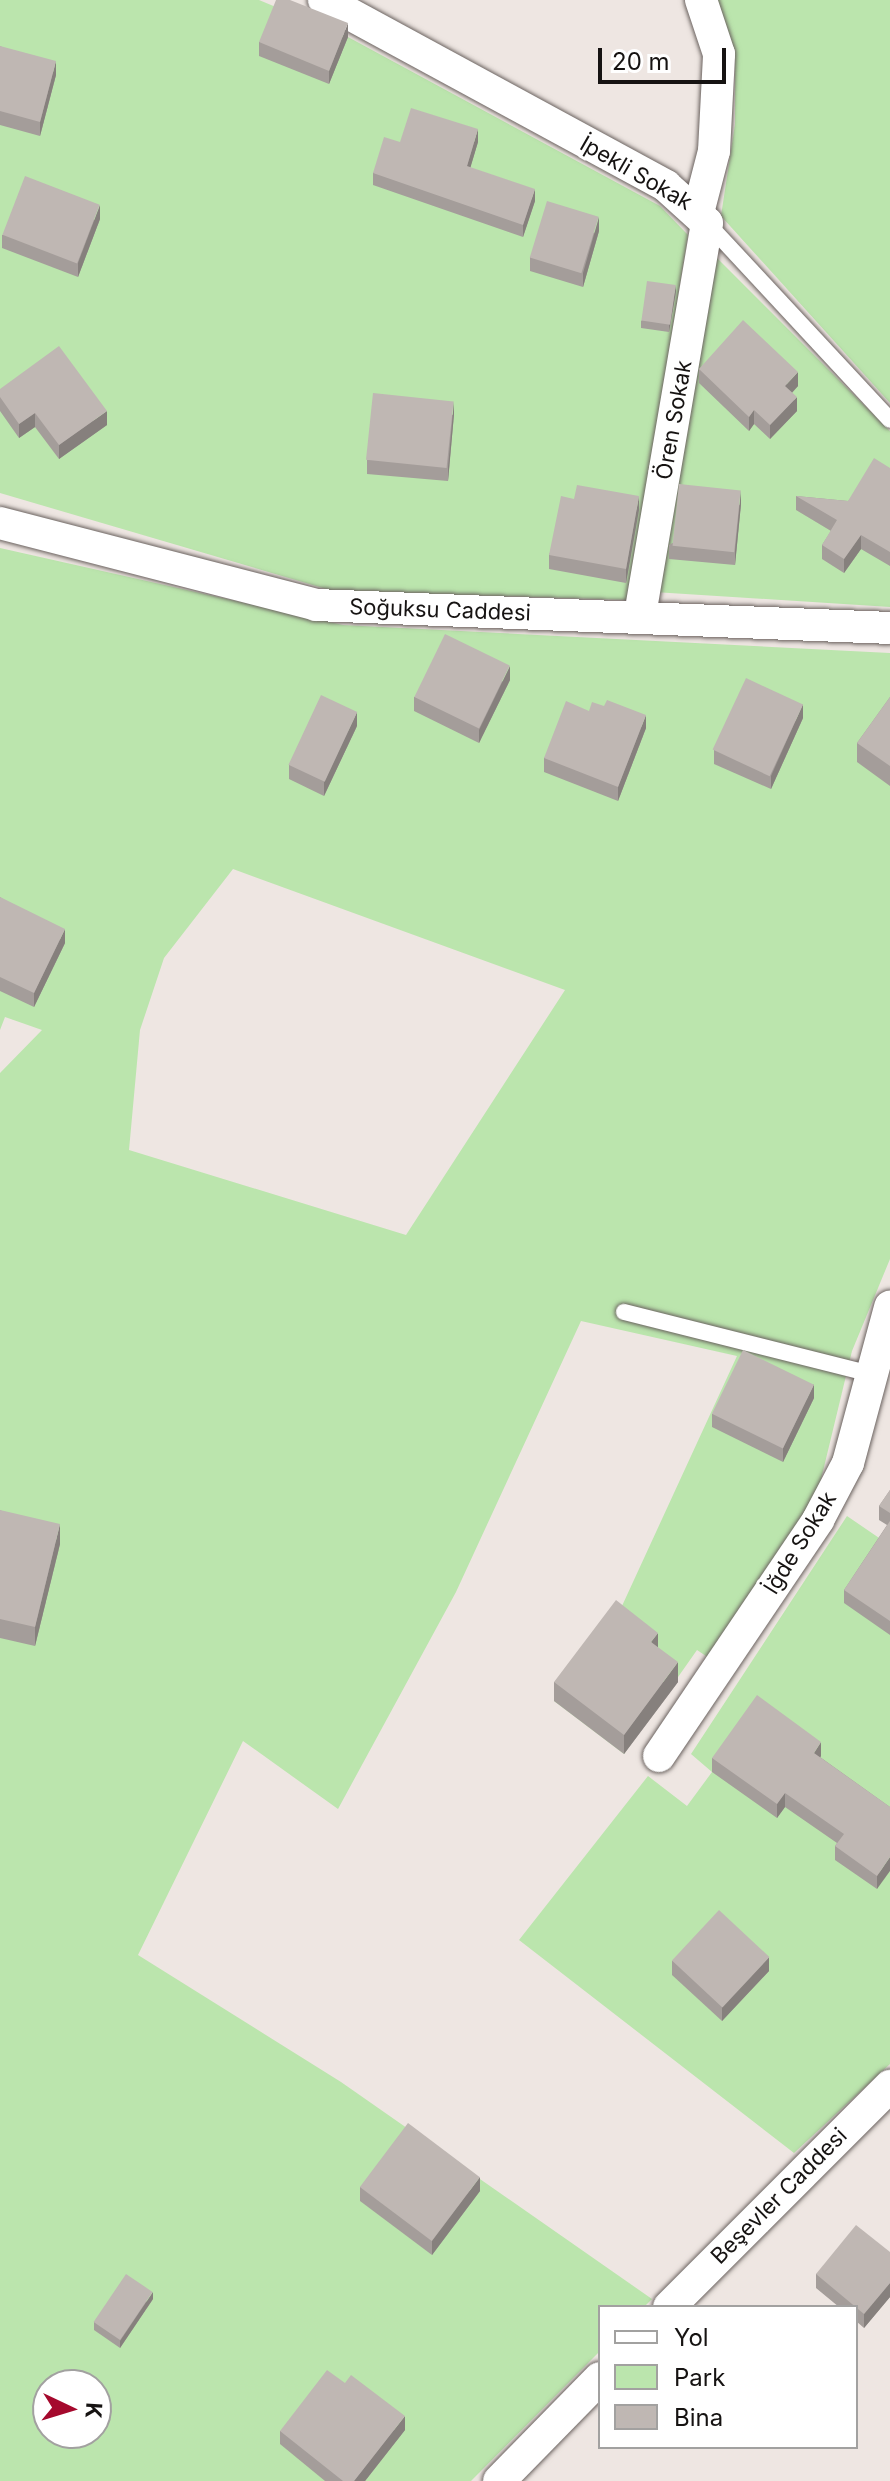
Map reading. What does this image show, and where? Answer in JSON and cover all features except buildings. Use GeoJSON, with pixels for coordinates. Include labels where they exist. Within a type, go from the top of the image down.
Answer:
{"type":"FeatureCollection","features":[{"type":"Feature","properties":{"kind":"street","name":"İpekli Sokak"},"geometry":{"type":"LineString","coordinates":[[324,0],[703,216]]}},
{"type":"Feature","properties":{"kind":"street","name":"Ören Sokak"},"geometry":{"type":"LineString","coordinates":[[640,616],[714,151],[719,54],[701,0]]}},
{"type":"Feature","properties":{"kind":"street","name":"Soğuksu Caddesi"},"geometry":{"type":"LineString","coordinates":[[0,523],[316,605],[890,628]]}},
{"type":"Feature","properties":{"kind":"street","name":"İğde Sokak"},"geometry":{"type":"LineString","coordinates":[[659,1756],[818,1520],[862,1428],[890,1307]]}},
{"type":"Feature","properties":{"kind":"street","name":"Beşevler Caddesi"},"geometry":{"type":"LineString","coordinates":[[671,2305],[890,2086]]}},
{"type":"Feature","properties":{"kind":"street"},"geometry":{"type":"LineString","coordinates":[[499,2481],[598,2380]]}},
{"type":"Feature","properties":{"kind":"lane","name":"İpekli Sokak"},"geometry":{"type":"LineString","coordinates":[[703,216],[890,420]]}},
{"type":"Feature","properties":{"kind":"lane"},"geometry":{"type":"LineString","coordinates":[[624,1312],[874,1375]]}},
{"type":"Feature","properties":{"kind":"green space"},"geometry":{"type":"Polygon","coordinates":[[[0,0],[259,0],[348,37],[660,206],[688,235],[629,600],[333,591],[0,493],[0,0]]]}},
{"type":"Feature","properties":{"kind":"green space"},"geometry":{"type":"Polygon","coordinates":[[[716,0],[890,0],[890,403],[721,216],[735,124],[735,52],[716,0]]]}},
{"type":"Feature","properties":{"kind":"green space"},"geometry":{"type":"Polygon","coordinates":[[[712,253],[890,431],[890,607],[654,592],[712,253]]]}},
{"type":"Feature","properties":{"kind":"green space"},"geometry":{"type":"Polygon","coordinates":[[[0,548],[343,625],[890,653],[890,1259],[852,1351],[817,1496],[715,1662],[697,1650],[624,1754],[554,1701],[616,1619],[737,1356],[581,1321],[456,1592],[338,1809],[243,1741],[138,1955],[341,2082],[652,2299],[646,2305],[598,2305],[598,2353],[471,2481],[0,2481],[0,1073],[42,1030],[5,1017],[0,1030],[0,548]],[[233,869],[164,958],[140,1030],[129,1150],[406,1235],[565,990],[233,869]]]}},
{"type":"Feature","properties":{"kind":"green space"},"geometry":{"type":"Polygon","coordinates":[[[847,1516],[885,1542],[890,1537],[890,2064],[794,2153],[519,1940],[648,1776],[687,1806],[712,1772],[691,1754],[847,1516]]]}}]}
